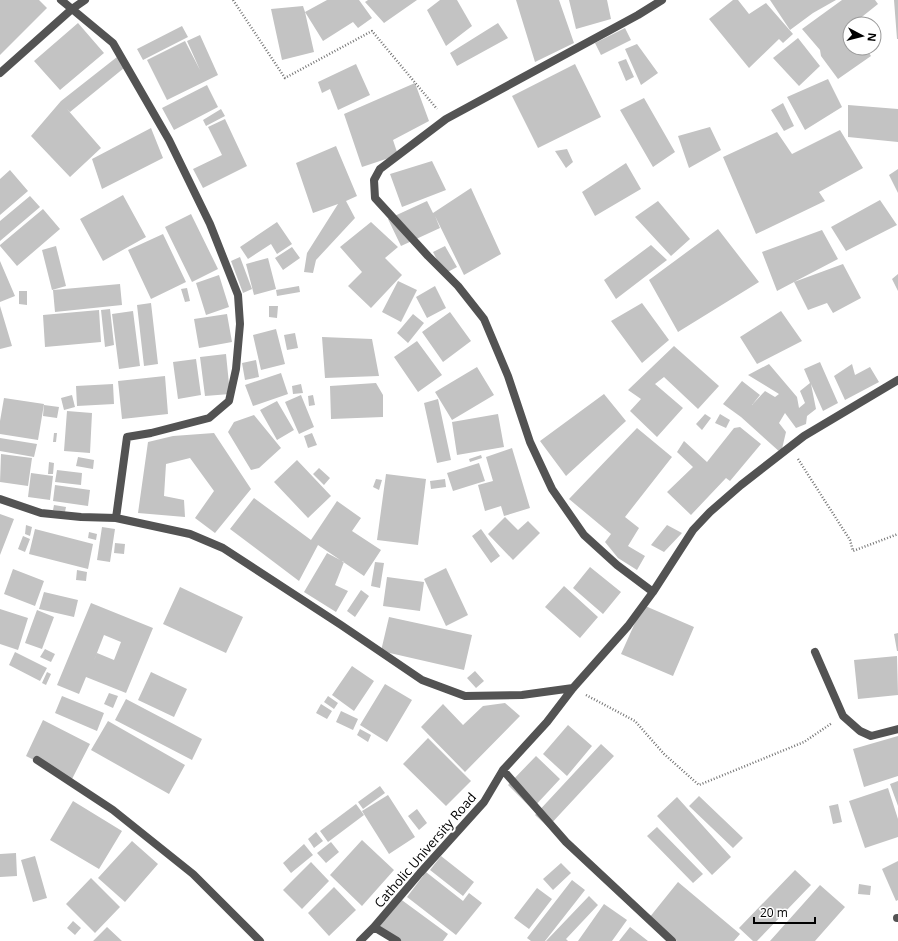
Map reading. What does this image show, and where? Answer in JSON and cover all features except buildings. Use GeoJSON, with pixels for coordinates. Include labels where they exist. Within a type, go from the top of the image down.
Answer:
{"type":"FeatureCollection","features":[{"type":"Feature","properties":{"kind":"street"},"geometry":{"type":"LineString","coordinates":[[61,0],[113,43],[169,140],[210,224],[238,295],[240,324],[236,369],[229,401],[209,418],[152,433],[126,437],[116,518]]}},
{"type":"Feature","properties":{"kind":"street"},"geometry":{"type":"LineString","coordinates":[[0,73],[72,8],[84,0]]}},
{"type":"Feature","properties":{"kind":"street"},"geometry":{"type":"LineString","coordinates":[[653,592],[617,565],[584,535],[552,489],[530,442],[508,376],[484,319],[458,286],[428,256],[375,198],[374,180],[380,169],[446,119],[638,15],[662,0]]}},
{"type":"Feature","properties":{"kind":"street","name":"Catholic University Road"},"geometry":{"type":"LineString","coordinates":[[360,941],[484,802],[503,770],[547,722],[573,688],[628,626],[653,592],[694,530],[710,512],[747,480],[804,436],[898,380]]}},
{"type":"Feature","properties":{"kind":"street"},"geometry":{"type":"LineString","coordinates":[[0,499],[41,513],[81,517],[116,518],[190,534],[223,548],[422,680],[465,696],[522,695],[573,688]]}},
{"type":"Feature","properties":{"kind":"street"},"geometry":{"type":"LineString","coordinates":[[816,652],[843,716],[860,731],[871,736],[898,729]]}},
{"type":"Feature","properties":{"kind":"street"},"geometry":{"type":"LineString","coordinates":[[37,760],[113,810],[193,874],[260,941]]}},
{"type":"Feature","properties":{"kind":"street"},"geometry":{"type":"LineString","coordinates":[[503,770],[566,842],[672,941]]}},
{"type":"Feature","properties":{"kind":"street"},"geometry":{"type":"LineString","coordinates":[[374,927],[397,941]]}},
{"type":"Feature","properties":{"kind":"path"},"geometry":{"type":"LineString","coordinates":[[233,0],[285,78],[372,31],[446,119]]}},
{"type":"Feature","properties":{"kind":"path"},"geometry":{"type":"LineString","coordinates":[[790,447],[850,540],[853,551],[898,534]]}},
{"type":"Feature","properties":{"kind":"path"},"geometry":{"type":"LineString","coordinates":[[573,688],[635,721],[664,754],[699,785],[804,742],[843,716]]}}]}
